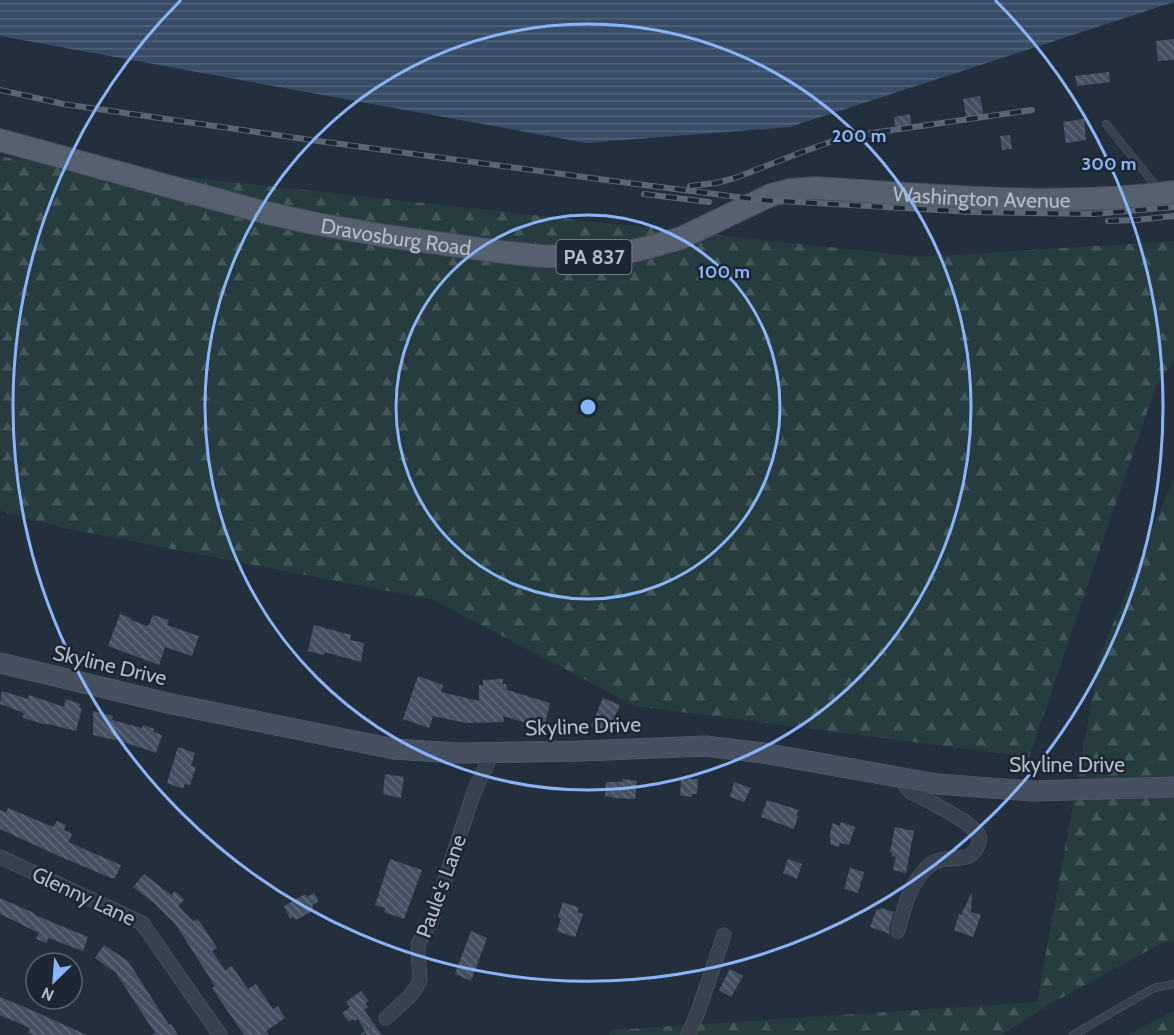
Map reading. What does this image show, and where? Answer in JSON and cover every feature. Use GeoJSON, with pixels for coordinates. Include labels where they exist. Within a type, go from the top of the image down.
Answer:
{"type":"FeatureCollection","features":[{"type":"Feature","properties":{"kind":"main road","name":"Dravosburg Road"},"geometry":{"type":"LineString","coordinates":[[0,140],[263,212],[312,223],[386,236],[541,256],[593,257],[650,248],[681,238],[761,200],[790,190]]}},
{"type":"Feature","properties":{"kind":"main road","name":"Washington Avenue"},"geometry":{"type":"LineString","coordinates":[[790,190],[814,188],[995,199],[1106,199],[1168,193]]}},
{"type":"Feature","properties":{"kind":"street","name":"Skyline Drive"},"geometry":{"type":"LineString","coordinates":[[0,663],[172,704],[394,749],[492,753],[581,752],[706,746],[763,753],[937,784],[1033,791],[1174,787]]}},
{"type":"Feature","properties":{"kind":"street","name":"Paule's Lane"},"geometry":{"type":"LineString","coordinates":[[386,1018],[408,998],[420,980],[419,942],[431,922],[474,792],[492,753]]}},
{"type":"Feature","properties":{"kind":"street"},"geometry":{"type":"LineString","coordinates":[[898,778],[911,792],[964,821],[980,839],[975,851],[968,857],[935,862],[924,871],[912,886],[898,930]]}},
{"type":"Feature","properties":{"kind":"street","name":"Glenny Lane"},"geometry":{"type":"LineString","coordinates":[[0,857],[142,923],[220,1035]]}},
{"type":"Feature","properties":{"kind":"street"},"geometry":{"type":"LineString","coordinates":[[688,1035],[724,935]]}},
{"type":"Feature","properties":{"kind":"lane"},"geometry":{"type":"LineString","coordinates":[[1106,124],[1168,193]]}},
{"type":"Feature","properties":{"kind":"lane"},"geometry":{"type":"LineString","coordinates":[[1072,1035],[1154,988],[1174,984]]}},
{"type":"Feature","properties":{"kind":"path"},"geometry":{"type":"LineString","coordinates":[[361,1035],[386,1018]]}},
{"type":"Feature","properties":{"kind":"green space"},"geometry":{"type":"Polygon","coordinates":[[[0,157],[921,257],[1174,241],[1174,360],[1156,386],[1029,757],[635,706],[434,600],[64,528],[0,511],[0,157]]]}},
{"type":"Feature","properties":{"kind":"green space"},"geometry":{"type":"Polygon","coordinates":[[[1174,478],[1174,941],[1160,944],[1048,1005],[1002,1035],[608,1035],[612,1030],[1037,1002],[1100,655],[1174,478]]]}},
{"type":"Feature","properties":{"kind":"green space"},"geometry":{"type":"Polygon","coordinates":[[[1174,1011],[1174,1035],[1128,1035],[1174,1011]]]}},
{"type":"Feature","properties":{"kind":"water"},"geometry":{"type":"Polygon","coordinates":[[[0,0],[1174,0],[1174,2],[790,127],[586,143],[0,36],[0,0]]]}},
{"type":"Feature","properties":{"kind":"building"},"geometry":{"type":"Polygon","coordinates":[[[1174,39],[1174,60],[1158,61],[1156,41],[1174,39]]]}},
{"type":"Feature","properties":{"kind":"building"},"geometry":{"type":"Polygon","coordinates":[[[1109,72],[1110,82],[1077,86],[1075,76],[1109,72]]]}},
{"type":"Feature","properties":{"kind":"building"},"geometry":{"type":"Polygon","coordinates":[[[980,96],[984,118],[967,121],[963,99],[980,96]]]}},
{"type":"Feature","properties":{"kind":"building"},"geometry":{"type":"Polygon","coordinates":[[[910,114],[912,129],[896,132],[894,117],[910,114]]]}},
{"type":"Feature","properties":{"kind":"building"},"geometry":{"type":"Polygon","coordinates":[[[1084,119],[1086,140],[1066,143],[1063,122],[1084,119]]]}},
{"type":"Feature","properties":{"kind":"building"},"geometry":{"type":"Polygon","coordinates":[[[1010,135],[1012,149],[1002,150],[1000,136],[1010,135]]]}},
{"type":"Feature","properties":{"kind":"building"},"geometry":{"type":"Polygon","coordinates":[[[120,614],[148,626],[153,615],[169,620],[167,625],[199,636],[192,656],[165,647],[159,665],[108,646],[120,614]]]}},
{"type":"Feature","properties":{"kind":"building"},"geometry":{"type":"Polygon","coordinates":[[[314,625],[351,635],[350,640],[364,643],[361,662],[325,652],[324,655],[308,651],[314,625]]]}},
{"type":"Feature","properties":{"kind":"building"},"geometry":{"type":"Polygon","coordinates":[[[418,676],[443,685],[441,692],[479,701],[479,685],[483,685],[483,680],[503,679],[502,684],[506,684],[507,690],[550,703],[545,724],[531,720],[530,724],[503,716],[504,722],[466,723],[433,716],[429,728],[403,719],[418,676]]]}},
{"type":"Feature","properties":{"kind":"building"},"geometry":{"type":"Polygon","coordinates":[[[2,691],[28,699],[29,695],[64,707],[66,699],[80,704],[79,708],[82,708],[76,731],[23,718],[24,713],[0,704],[2,691]]]}},
{"type":"Feature","properties":{"kind":"building"},"geometry":{"type":"Polygon","coordinates":[[[603,698],[620,705],[607,733],[591,726],[603,698]]]}},
{"type":"Feature","properties":{"kind":"building"},"geometry":{"type":"Polygon","coordinates":[[[93,711],[113,716],[112,720],[154,729],[153,732],[162,735],[156,753],[115,739],[93,735],[93,711]]]}},
{"type":"Feature","properties":{"kind":"building"},"geometry":{"type":"Polygon","coordinates":[[[178,747],[195,753],[191,766],[196,767],[190,785],[185,784],[183,789],[167,783],[178,747]]]}},
{"type":"Feature","properties":{"kind":"building"},"geometry":{"type":"Polygon","coordinates":[[[385,774],[404,777],[401,798],[383,794],[385,774]]]}},
{"type":"Feature","properties":{"kind":"building"},"geometry":{"type":"Polygon","coordinates":[[[681,778],[698,779],[697,794],[692,794],[692,797],[680,795],[681,778]]]}},
{"type":"Feature","properties":{"kind":"building"},"geometry":{"type":"Polygon","coordinates":[[[623,779],[637,781],[635,799],[605,796],[606,782],[622,782],[623,779]]]}},
{"type":"Feature","properties":{"kind":"building"},"geometry":{"type":"Polygon","coordinates":[[[734,782],[751,788],[744,802],[730,797],[734,782]]]}},
{"type":"Feature","properties":{"kind":"building"},"geometry":{"type":"Polygon","coordinates":[[[767,800],[799,810],[794,829],[761,817],[767,800]]]}},
{"type":"Feature","properties":{"kind":"building"},"geometry":{"type":"Polygon","coordinates":[[[8,808],[53,827],[57,821],[66,825],[64,830],[72,834],[68,842],[121,865],[115,878],[61,857],[0,829],[0,810],[6,813],[8,808]]]}},
{"type":"Feature","properties":{"kind":"building"},"geometry":{"type":"Polygon","coordinates":[[[841,822],[855,827],[849,845],[840,843],[839,847],[830,844],[831,838],[829,837],[833,823],[840,826],[841,822]]]}},
{"type":"Feature","properties":{"kind":"building"},"geometry":{"type":"Polygon","coordinates":[[[895,827],[914,831],[906,873],[893,870],[896,857],[890,852],[895,827]]]}},
{"type":"Feature","properties":{"kind":"building"},"geometry":{"type":"Polygon","coordinates":[[[390,859],[422,870],[404,919],[384,912],[385,908],[375,905],[390,859]]]}},
{"type":"Feature","properties":{"kind":"building"},"geometry":{"type":"Polygon","coordinates":[[[788,859],[802,864],[797,879],[783,873],[788,859]]]}},
{"type":"Feature","properties":{"kind":"building"},"geometry":{"type":"Polygon","coordinates":[[[850,868],[864,872],[858,893],[844,889],[850,868]]]}},
{"type":"Feature","properties":{"kind":"building"},"geometry":{"type":"Polygon","coordinates":[[[144,874],[171,895],[175,891],[184,900],[178,906],[193,921],[198,919],[217,948],[212,951],[225,970],[232,966],[248,989],[256,984],[273,1009],[278,1006],[285,1018],[266,1031],[269,1035],[244,1035],[212,988],[215,986],[176,925],[154,903],[133,887],[144,874]]]}},
{"type":"Feature","properties":{"kind":"building"},"geometry":{"type":"Polygon","coordinates":[[[972,892],[971,912],[981,915],[973,937],[954,930],[959,914],[961,915],[972,892]]]}},
{"type":"Feature","properties":{"kind":"building"},"geometry":{"type":"Polygon","coordinates":[[[314,893],[319,901],[312,906],[314,910],[296,920],[293,917],[290,919],[284,906],[305,894],[307,897],[314,893]]]}},
{"type":"Feature","properties":{"kind":"building"},"geometry":{"type":"Polygon","coordinates":[[[0,898],[88,937],[83,951],[48,938],[47,943],[36,939],[39,933],[0,914],[0,898]]]}},
{"type":"Feature","properties":{"kind":"building"},"geometry":{"type":"Polygon","coordinates":[[[563,902],[579,908],[577,912],[583,914],[575,937],[557,931],[561,918],[558,917],[563,902]]]}},
{"type":"Feature","properties":{"kind":"building"},"geometry":{"type":"Polygon","coordinates":[[[877,909],[894,912],[889,929],[890,934],[870,927],[877,909]]]}},
{"type":"Feature","properties":{"kind":"building"},"geometry":{"type":"Polygon","coordinates":[[[471,931],[487,938],[471,981],[455,974],[471,931]]]}},
{"type":"Feature","properties":{"kind":"building"},"geometry":{"type":"Polygon","coordinates":[[[104,945],[128,961],[169,1025],[171,1024],[178,1035],[152,1035],[155,1033],[116,973],[95,958],[104,945]]]}},
{"type":"Feature","properties":{"kind":"building"},"geometry":{"type":"Polygon","coordinates":[[[730,969],[743,976],[731,997],[719,990],[730,969]]]}},
{"type":"Feature","properties":{"kind":"building"},"geometry":{"type":"Polygon","coordinates":[[[361,991],[369,1001],[365,1004],[368,1007],[364,1010],[382,1035],[367,1035],[358,1019],[349,1022],[342,1013],[350,1007],[346,1002],[361,991]]]}},
{"type":"Feature","properties":{"kind":"building"},"geometry":{"type":"Polygon","coordinates":[[[0,997],[24,1007],[24,1011],[34,1011],[87,1035],[34,1035],[28,1033],[30,1028],[0,1015],[0,997]]]}},
{"type":"Feature","properties":{"kind":"railway"},"geometry":{"type":"LineString","coordinates":[[0,90],[63,104],[325,142],[761,200],[973,212],[1093,214],[1174,207]]}},
{"type":"Feature","properties":{"kind":"railway"},"geometry":{"type":"LineString","coordinates":[[690,186],[735,178],[836,140],[1032,110]]}},
{"type":"Feature","properties":{"kind":"railway"},"geometry":{"type":"LineString","coordinates":[[644,194],[709,202]]}},
{"type":"Feature","properties":{"kind":"railway"},"geometry":{"type":"LineString","coordinates":[[1108,221],[1173,216]]}}]}
